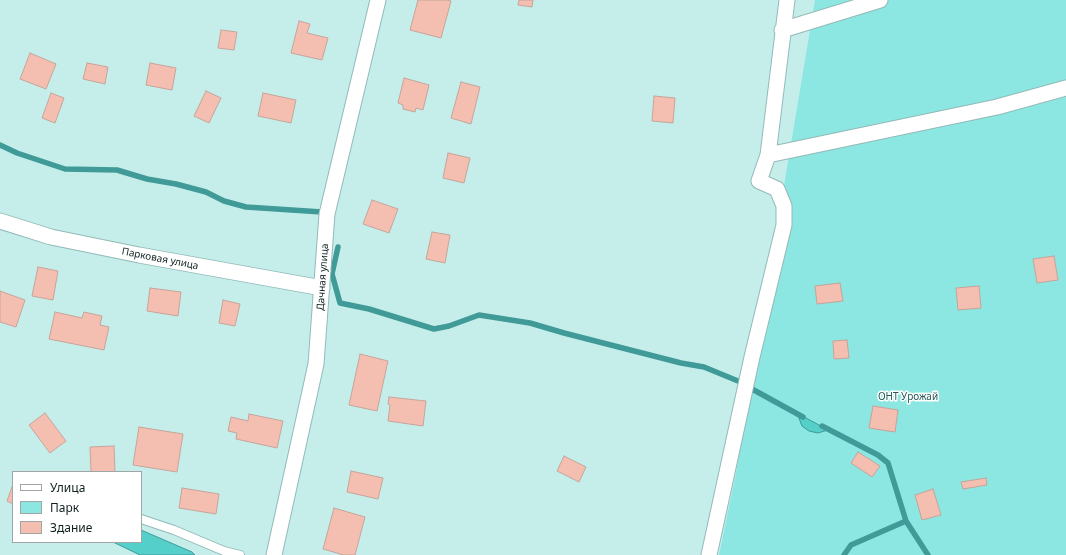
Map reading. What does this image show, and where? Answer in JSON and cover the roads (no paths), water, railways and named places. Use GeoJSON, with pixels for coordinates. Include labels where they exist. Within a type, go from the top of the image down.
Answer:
{"type":"FeatureCollection","features":[{"type":"Feature","properties":{"kind":"street","name":"Дачная улица"},"geometry":{"type":"LineString","coordinates":[[274,555],[316,364],[327,214],[378,0]]}},
{"type":"Feature","properties":{"kind":"street"},"geometry":{"type":"LineString","coordinates":[[709,555],[752,357],[784,225],[784,206],[777,189],[759,181],[768,155],[782,30],[787,0]]}},
{"type":"Feature","properties":{"kind":"street"},"geometry":{"type":"LineString","coordinates":[[782,30],[880,0]]}},
{"type":"Feature","properties":{"kind":"street"},"geometry":{"type":"LineString","coordinates":[[768,155],[996,107],[1066,88]]}},
{"type":"Feature","properties":{"kind":"street","name":"Парковая улица"},"geometry":{"type":"LineString","coordinates":[[0,221],[51,237],[138,255],[322,288]]}},
{"type":"Feature","properties":{"kind":"lane"},"geometry":{"type":"LineString","coordinates":[[142,519],[174,530],[224,551],[240,555]]}},
{"type":"Feature","properties":{"kind":"waterway"},"geometry":{"type":"LineString","coordinates":[[0,145],[17,153],[65,169],[117,170],[147,179],[176,184],[206,192],[224,201],[246,207],[322,212]]}},
{"type":"Feature","properties":{"kind":"waterway"},"geometry":{"type":"LineString","coordinates":[[338,247],[332,274],[340,303],[369,309],[434,329],[449,326],[479,315],[530,323],[681,363],[704,367],[738,381]]}},
{"type":"Feature","properties":{"kind":"waterway"},"geometry":{"type":"LineString","coordinates":[[752,389],[803,417]]}},
{"type":"Feature","properties":{"kind":"waterway"},"geometry":{"type":"LineString","coordinates":[[822,426],[878,455],[888,463],[906,521],[928,555]]}},
{"type":"Feature","properties":{"kind":"waterway"},"geometry":{"type":"LineString","coordinates":[[844,555],[851,545],[906,521]]}},
{"type":"Feature","properties":{"kind":"park label","name":"ОНТ Урожай"},"geometry":{"type":"Point","coordinates":[908,397]}}]}
